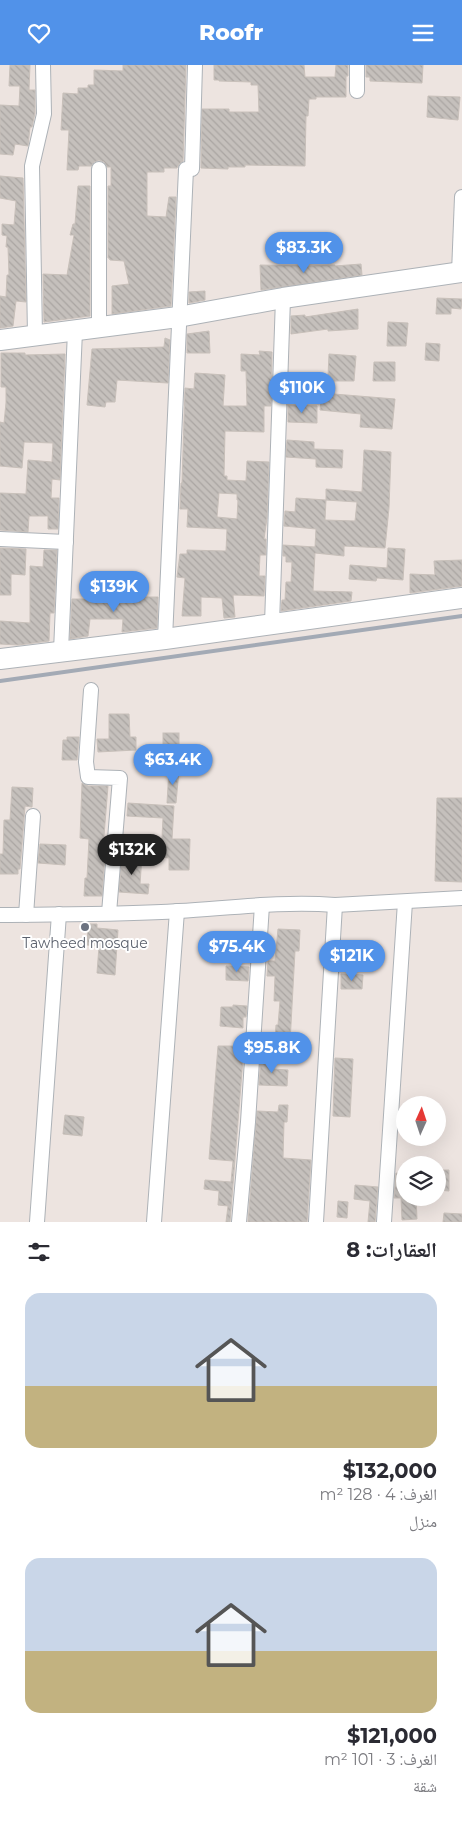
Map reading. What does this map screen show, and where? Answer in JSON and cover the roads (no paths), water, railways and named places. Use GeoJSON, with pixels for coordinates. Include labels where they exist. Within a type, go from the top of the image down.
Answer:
{"type":"FeatureCollection","features":[{"type":"Feature","properties":{"kind":"street"},"geometry":{"type":"LineString","coordinates":[[35,335],[32,166],[44,114],[43,65]]}},
{"type":"Feature","properties":{"kind":"street"},"geometry":{"type":"LineString","coordinates":[[165,639],[178,317],[195,65]]}},
{"type":"Feature","properties":{"kind":"street"},"geometry":{"type":"LineString","coordinates":[[357,65],[357,91]]}},
{"type":"Feature","properties":{"kind":"street"},"geometry":{"type":"LineString","coordinates":[[99,169],[99,327]]}},
{"type":"Feature","properties":{"kind":"street"},"geometry":{"type":"LineString","coordinates":[[0,340],[178,317],[283,299],[460,273],[462,197]]}},
{"type":"Feature","properties":{"kind":"street"},"geometry":{"type":"LineString","coordinates":[[272,624],[283,299]]}},
{"type":"Feature","properties":{"kind":"street"},"geometry":{"type":"LineString","coordinates":[[61,651],[75,331]]}},
{"type":"Feature","properties":{"kind":"street"},"geometry":{"type":"LineString","coordinates":[[0,539],[66,542]]}},
{"type":"Feature","properties":{"kind":"street"},"geometry":{"type":"LineString","coordinates":[[0,659],[165,639],[462,598]]}},
{"type":"Feature","properties":{"kind":"street"},"geometry":{"type":"LineString","coordinates":[[91,690],[86,762],[88,777],[120,778],[108,913]]}},
{"type":"Feature","properties":{"kind":"street"},"geometry":{"type":"LineString","coordinates":[[26,915],[33,815]]}},
{"type":"Feature","properties":{"kind":"street"},"geometry":{"type":"LineString","coordinates":[[0,915],[177,911],[262,905],[317,903],[335,905],[462,898]]}},
{"type":"Feature","properties":{"kind":"street"},"geometry":{"type":"LineString","coordinates":[[384,1222],[405,902]]}},
{"type":"Feature","properties":{"kind":"street"},"geometry":{"type":"LineString","coordinates":[[239,1222],[248,1121],[262,905]]}},
{"type":"Feature","properties":{"kind":"street"},"geometry":{"type":"LineString","coordinates":[[316,1222],[335,905]]}},
{"type":"Feature","properties":{"kind":"street"},"geometry":{"type":"LineString","coordinates":[[154,1222],[177,911]]}},
{"type":"Feature","properties":{"kind":"street"},"geometry":{"type":"LineString","coordinates":[[37,1222],[59,914]]}},
{"type":"Feature","properties":{"kind":"railway"},"geometry":{"type":"LineString","coordinates":[[0,681],[462,616]]}},
{"type":"Feature","properties":{"kind":"place","name":"Tawheed mosque"},"geometry":{"type":"Point","coordinates":[85,927]}}]}
